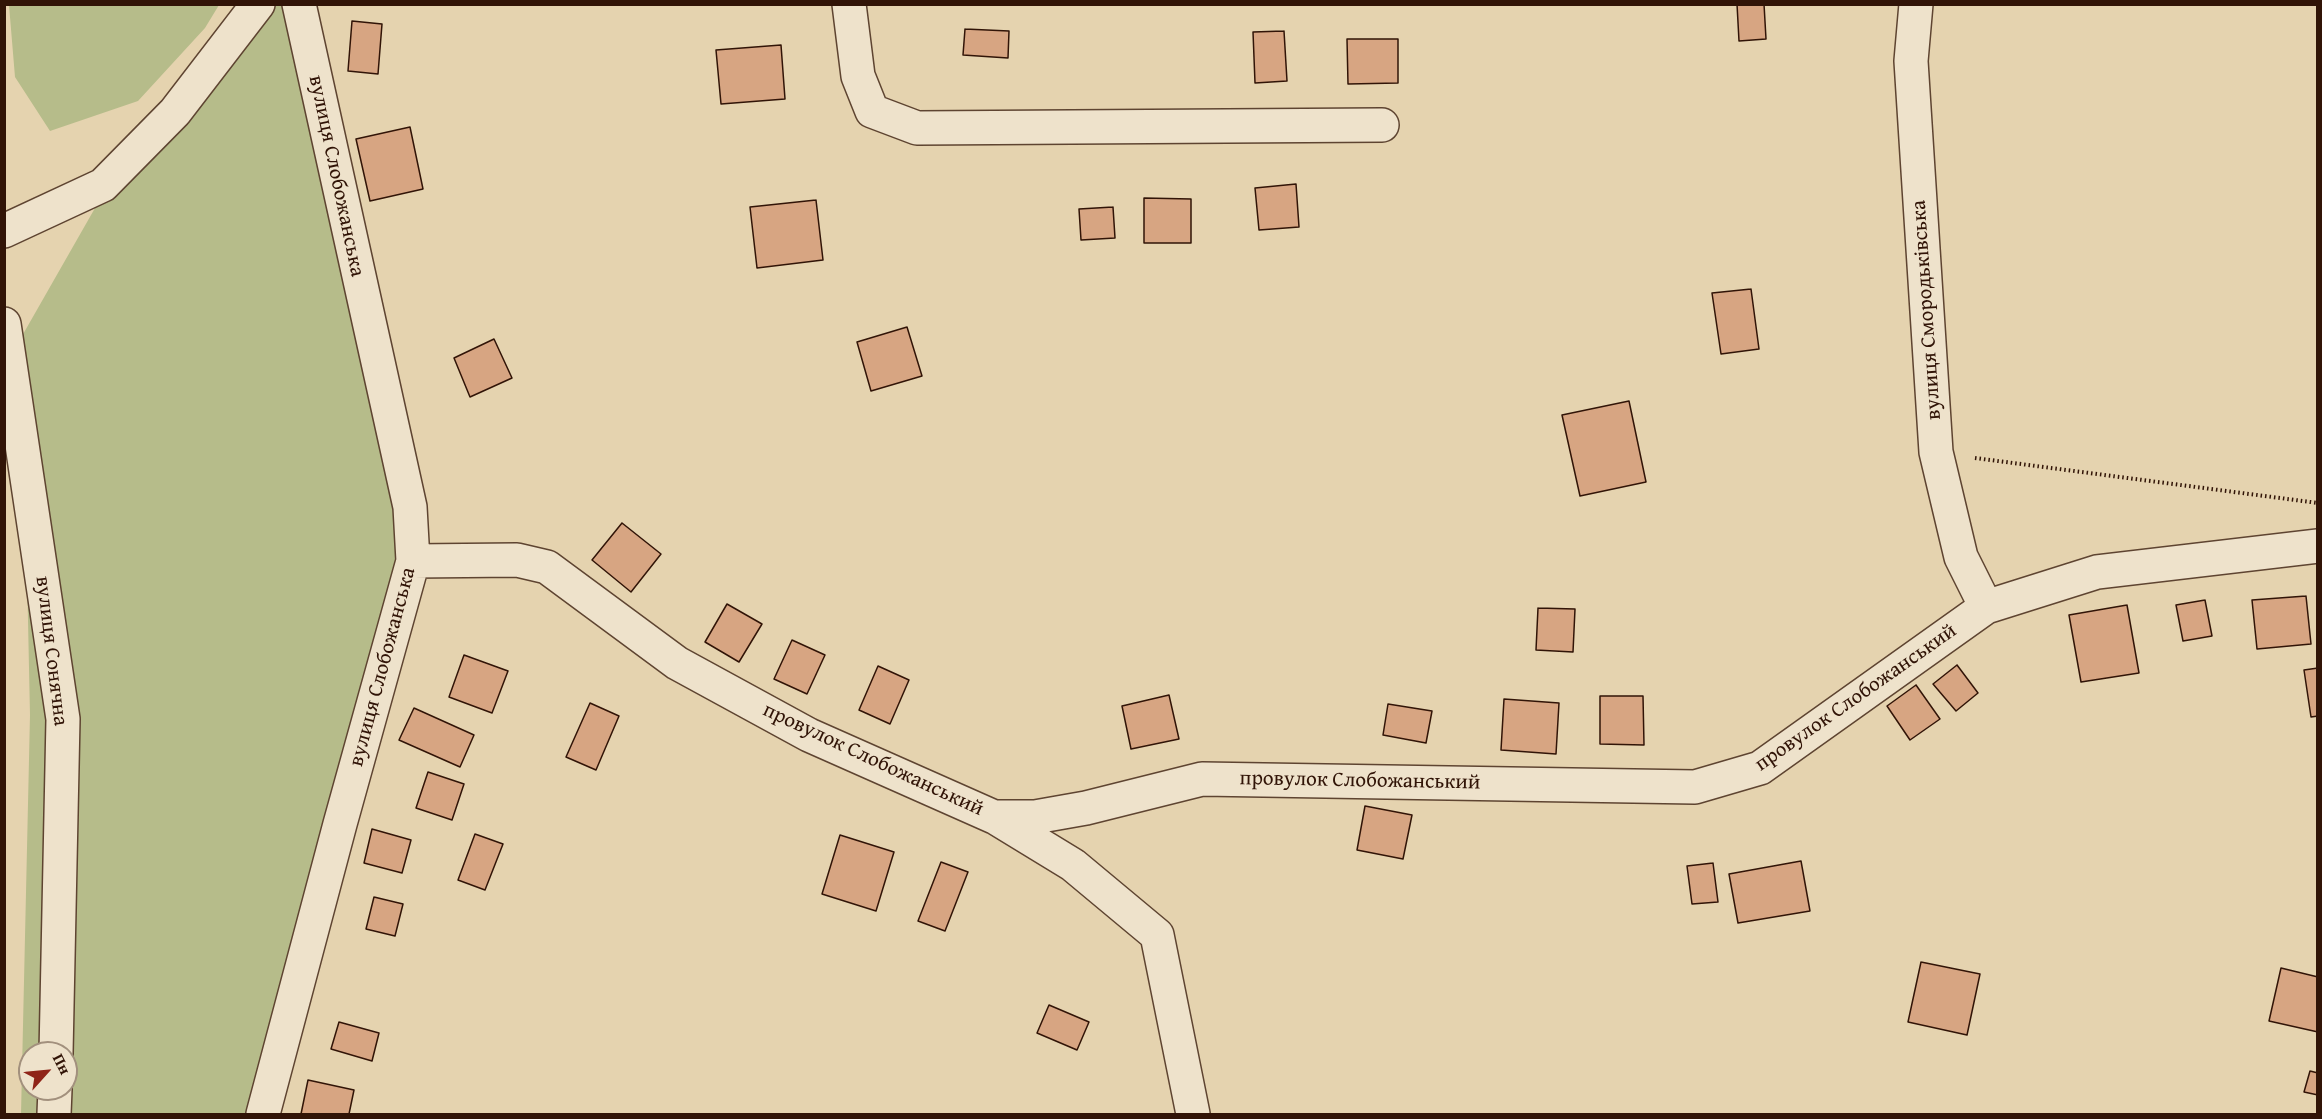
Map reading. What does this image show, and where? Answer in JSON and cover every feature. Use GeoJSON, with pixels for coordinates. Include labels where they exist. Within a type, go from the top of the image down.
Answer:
{"type":"FeatureCollection","features":[{"type":"Feature","properties":{"kind":"street"},"geometry":{"type":"LineString","coordinates":[[4,231],[103,185],[175,112],[258,4]]}},
{"type":"Feature","properties":{"kind":"street","name":"вулиця Слобожанська"},"geometry":{"type":"LineString","coordinates":[[263,1114],[413,561],[410,507],[299,4]]}},
{"type":"Feature","properties":{"kind":"street"},"geometry":{"type":"LineString","coordinates":[[849,4],[858,76],[872,111],[917,128],[1382,125]]}},
{"type":"Feature","properties":{"kind":"street","name":"вулиця Смородьківська"},"geometry":{"type":"LineString","coordinates":[[1916,4],[1911,61],[1936,452],[1961,557],[1986,607]]}},
{"type":"Feature","properties":{"kind":"street","name":"вулиця Сонячна"},"geometry":{"type":"LineString","coordinates":[[4,324],[63,719],[56,1041]]}},
{"type":"Feature","properties":{"kind":"street","name":"провулок Слобожанський"},"geometry":{"type":"LineString","coordinates":[[413,561],[517,560],[547,567],[677,663],[809,735],[994,817],[1035,818],[1086,808],[1202,779],[1695,787],[1760,768],[1986,607],[2097,572],[2318,546]]}},
{"type":"Feature","properties":{"kind":"street"},"geometry":{"type":"LineString","coordinates":[[994,817],[1073,865],[1157,935],[1193,1114]]}},
{"type":"Feature","properties":{"kind":"path"},"geometry":{"type":"LineString","coordinates":[[1936,452],[2318,503]]}},
{"type":"Feature","properties":{"kind":"green space"},"geometry":{"type":"Polygon","coordinates":[[[9,4],[219,5],[205,28],[138,101],[50,131],[15,77],[9,4]]]}},
{"type":"Feature","properties":{"kind":"green space"},"geometry":{"type":"Polygon","coordinates":[[[270,5],[298,5],[413,561],[270,1114],[21,1114],[21,1101],[78,1101],[78,1041],[23,1041],[30,715],[22,336],[115,173],[270,5]]]}},
{"type":"Feature","properties":{"kind":"building"},"geometry":{"type":"Polygon","coordinates":[[[1737,4],[1764,4],[1766,39],[1739,41],[1737,4]]]}},
{"type":"Feature","properties":{"kind":"building"},"geometry":{"type":"Polygon","coordinates":[[[352,21],[382,24],[378,74],[348,71],[352,21]]]}},
{"type":"Feature","properties":{"kind":"building"},"geometry":{"type":"Polygon","coordinates":[[[965,29],[1009,31],[1008,58],[963,55],[965,29]]]}},
{"type":"Feature","properties":{"kind":"building"},"geometry":{"type":"Polygon","coordinates":[[[1284,31],[1287,81],[1255,83],[1253,32],[1284,31]]]}},
{"type":"Feature","properties":{"kind":"building"},"geometry":{"type":"Polygon","coordinates":[[[1347,39],[1398,39],[1398,83],[1348,84],[1347,39]]]}},
{"type":"Feature","properties":{"kind":"building"},"geometry":{"type":"Polygon","coordinates":[[[781,45],[785,99],[721,104],[716,50],[781,45]]]}},
{"type":"Feature","properties":{"kind":"building"},"geometry":{"type":"Polygon","coordinates":[[[410,127],[423,189],[370,201],[356,139],[410,127]]]}},
{"type":"Feature","properties":{"kind":"building"},"geometry":{"type":"Polygon","coordinates":[[[1296,184],[1299,227],[1259,230],[1255,188],[1296,184]]]}},
{"type":"Feature","properties":{"kind":"building"},"geometry":{"type":"Polygon","coordinates":[[[1144,198],[1191,199],[1191,243],[1144,243],[1144,198]]]}},
{"type":"Feature","properties":{"kind":"building"},"geometry":{"type":"Polygon","coordinates":[[[816,200],[823,260],[757,268],[750,207],[816,200]]]}},
{"type":"Feature","properties":{"kind":"building"},"geometry":{"type":"Polygon","coordinates":[[[1113,207],[1115,238],[1081,240],[1079,209],[1113,207]]]}},
{"type":"Feature","properties":{"kind":"building"},"geometry":{"type":"Polygon","coordinates":[[[1751,289],[1759,349],[1721,354],[1712,293],[1751,289]]]}},
{"type":"Feature","properties":{"kind":"building"},"geometry":{"type":"Polygon","coordinates":[[[907,327],[922,376],[871,391],[857,342],[907,327]]]}},
{"type":"Feature","properties":{"kind":"building"},"geometry":{"type":"Polygon","coordinates":[[[494,339],[512,378],[470,397],[454,358],[494,339]]]}},
{"type":"Feature","properties":{"kind":"building"},"geometry":{"type":"Polygon","coordinates":[[[1629,401],[1646,482],[1580,496],[1562,415],[1629,401]]]}},
{"type":"Feature","properties":{"kind":"building"},"geometry":{"type":"Polygon","coordinates":[[[622,523],[661,554],[631,592],[592,560],[622,523]]]}},
{"type":"Feature","properties":{"kind":"building"},"geometry":{"type":"Polygon","coordinates":[[[2306,596],[2311,644],[2257,649],[2252,600],[2306,596]]]}},
{"type":"Feature","properties":{"kind":"building"},"geometry":{"type":"Polygon","coordinates":[[[2205,600],[2212,636],[2183,641],[2176,605],[2205,600]]]}},
{"type":"Feature","properties":{"kind":"building"},"geometry":{"type":"Polygon","coordinates":[[[727,604],[762,624],[739,662],[705,642],[727,604]]]}},
{"type":"Feature","properties":{"kind":"building"},"geometry":{"type":"Polygon","coordinates":[[[2127,605],[2139,673],[2081,682],[2069,615],[2127,605]]]}},
{"type":"Feature","properties":{"kind":"building"},"geometry":{"type":"Polygon","coordinates":[[[1538,608],[1575,609],[1573,652],[1536,650],[1538,608]]]}},
{"type":"Feature","properties":{"kind":"building"},"geometry":{"type":"Polygon","coordinates":[[[792,640],[825,655],[807,694],[774,679],[792,640]]]}},
{"type":"Feature","properties":{"kind":"building"},"geometry":{"type":"Polygon","coordinates":[[[464,655],[508,671],[492,713],[449,697],[464,655]]]}},
{"type":"Feature","properties":{"kind":"building"},"geometry":{"type":"Polygon","coordinates":[[[1957,665],[1978,693],[1956,711],[1933,684],[1957,665]]]}},
{"type":"Feature","properties":{"kind":"building"},"geometry":{"type":"Polygon","coordinates":[[[878,666],[909,680],[890,724],[859,710],[878,666]]]}},
{"type":"Feature","properties":{"kind":"building"},"geometry":{"type":"Polygon","coordinates":[[[2318,668],[2318,716],[2311,717],[2304,670],[2318,668]]]}},
{"type":"Feature","properties":{"kind":"building"},"geometry":{"type":"Polygon","coordinates":[[[1916,685],[1940,719],[1910,740],[1887,706],[1916,685]]]}},
{"type":"Feature","properties":{"kind":"building"},"geometry":{"type":"Polygon","coordinates":[[[1169,695],[1179,739],[1131,749],[1122,706],[1169,695]]]}},
{"type":"Feature","properties":{"kind":"building"},"geometry":{"type":"Polygon","coordinates":[[[1600,696],[1643,696],[1644,745],[1600,744],[1600,696]]]}},
{"type":"Feature","properties":{"kind":"building"},"geometry":{"type":"Polygon","coordinates":[[[1504,699],[1559,703],[1556,754],[1501,750],[1504,699]]]}},
{"type":"Feature","properties":{"kind":"building"},"geometry":{"type":"Polygon","coordinates":[[[590,703],[619,716],[596,770],[566,757],[590,703]]]}},
{"type":"Feature","properties":{"kind":"building"},"geometry":{"type":"Polygon","coordinates":[[[1388,704],[1432,711],[1426,743],[1383,735],[1388,704]]]}},
{"type":"Feature","properties":{"kind":"building"},"geometry":{"type":"Polygon","coordinates":[[[414,708],[474,735],[460,767],[399,740],[414,708]]]}},
{"type":"Feature","properties":{"kind":"building"},"geometry":{"type":"Polygon","coordinates":[[[428,772],[464,784],[452,820],[416,808],[428,772]]]}},
{"type":"Feature","properties":{"kind":"building"},"geometry":{"type":"Polygon","coordinates":[[[1365,806],[1412,815],[1403,859],[1357,850],[1365,806]]]}},
{"type":"Feature","properties":{"kind":"building"},"geometry":{"type":"Polygon","coordinates":[[[372,829],[411,840],[402,873],[364,863],[372,829]]]}},
{"type":"Feature","properties":{"kind":"building"},"geometry":{"type":"Polygon","coordinates":[[[475,834],[503,844],[485,890],[458,880],[475,834]]]}},
{"type":"Feature","properties":{"kind":"building"},"geometry":{"type":"Polygon","coordinates":[[[840,835],[894,852],[876,911],[822,894],[840,835]]]}},
{"type":"Feature","properties":{"kind":"building"},"geometry":{"type":"Polygon","coordinates":[[[1801,861],[1810,911],[1738,923],[1729,874],[1801,861]]]}},
{"type":"Feature","properties":{"kind":"building"},"geometry":{"type":"Polygon","coordinates":[[[941,862],[968,872],[945,931],[918,921],[941,862]]]}},
{"type":"Feature","properties":{"kind":"building"},"geometry":{"type":"Polygon","coordinates":[[[1713,863],[1718,902],[1692,904],[1687,866],[1713,863]]]}},
{"type":"Feature","properties":{"kind":"building"},"geometry":{"type":"Polygon","coordinates":[[[374,897],[403,904],[395,936],[366,929],[374,897]]]}},
{"type":"Feature","properties":{"kind":"building"},"geometry":{"type":"Polygon","coordinates":[[[1921,962],[1980,974],[1967,1035],[1908,1022],[1921,962]]]}},
{"type":"Feature","properties":{"kind":"building"},"geometry":{"type":"Polygon","coordinates":[[[2281,968],[2318,977],[2318,1032],[2269,1021],[2281,968]]]}},
{"type":"Feature","properties":{"kind":"building"},"geometry":{"type":"Polygon","coordinates":[[[1049,1005],[1089,1022],[1077,1050],[1037,1033],[1049,1005]]]}},
{"type":"Feature","properties":{"kind":"building"},"geometry":{"type":"Polygon","coordinates":[[[339,1022],[379,1033],[372,1061],[331,1049],[339,1022]]]}},
{"type":"Feature","properties":{"kind":"building"},"geometry":{"type":"Polygon","coordinates":[[[2310,1071],[2318,1073],[2318,1095],[2304,1092],[2310,1071]]]}},
{"type":"Feature","properties":{"kind":"building"},"geometry":{"type":"Polygon","coordinates":[[[308,1080],[354,1090],[349,1114],[301,1114],[308,1080]]]}}]}
